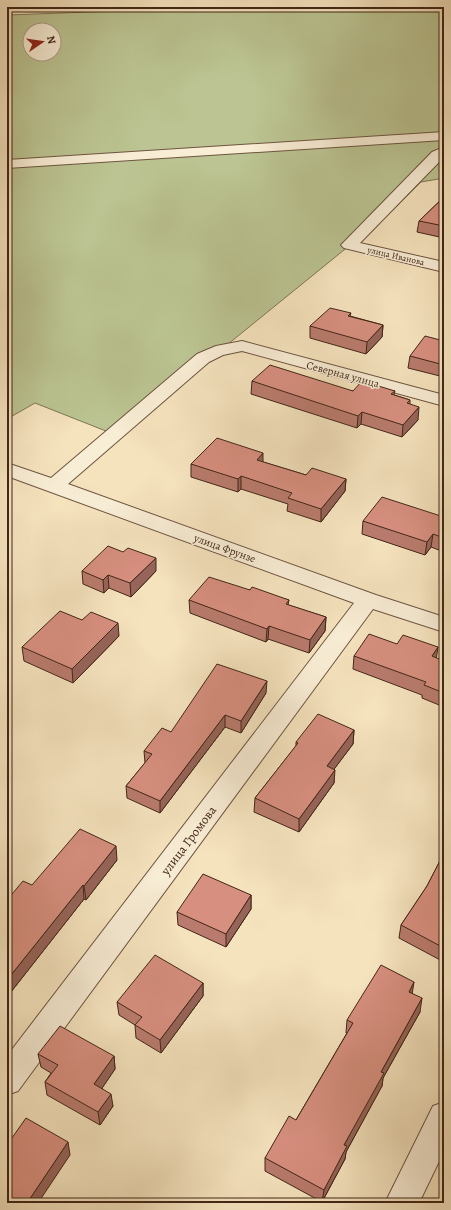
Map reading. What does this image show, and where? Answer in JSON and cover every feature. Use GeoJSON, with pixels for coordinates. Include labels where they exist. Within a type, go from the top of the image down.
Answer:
{"type":"FeatureCollection","features":[{"type":"Feature","properties":{"kind":"street"},"geometry":{"type":"LineString","coordinates":[[7,164],[444,136]]}},
{"type":"Feature","properties":{"kind":"street","name":"улица Иванова"},"geometry":{"type":"LineString","coordinates":[[442,154],[348,245],[444,267]]}},
{"type":"Feature","properties":{"kind":"street","name":"Северная улица"},"geometry":{"type":"LineString","coordinates":[[54,486],[203,358],[212,353],[242,346],[444,401]]}},
{"type":"Feature","properties":{"kind":"street","name":"улица Фрунзе"},"geometry":{"type":"LineString","coordinates":[[7,469],[368,600],[444,625]]}},
{"type":"Feature","properties":{"kind":"street","name":"улица Громова"},"geometry":{"type":"LineString","coordinates":[[7,1081],[368,600]]}},
{"type":"Feature","properties":{"kind":"street"},"geometry":{"type":"LineString","coordinates":[[402,1203],[444,1117]]}},
{"type":"Feature","properties":{"kind":"green space"},"geometry":{"type":"Polygon","coordinates":[[[182,7],[444,7],[444,178],[421,182],[392,211],[116,435],[35,403],[7,419],[7,15],[171,9],[182,7]]]}},
{"type":"Feature","properties":{"kind":"building"},"geometry":{"type":"Polygon","coordinates":[[[444,197],[444,226],[419,221],[444,197]]]}},
{"type":"Feature","properties":{"kind":"building"},"geometry":{"type":"Polygon","coordinates":[[[330,308],[351,313],[348,316],[383,325],[367,342],[310,326],[330,308]]]}},
{"type":"Feature","properties":{"kind":"building"},"geometry":{"type":"Polygon","coordinates":[[[425,336],[444,341],[444,365],[410,356],[425,336]]]}},
{"type":"Feature","properties":{"kind":"building"},"geometry":{"type":"Polygon","coordinates":[[[270,365],[353,391],[362,381],[395,391],[391,394],[410,400],[407,403],[419,407],[403,425],[362,412],[358,416],[252,381],[270,365]]]}},
{"type":"Feature","properties":{"kind":"building"},"geometry":{"type":"Polygon","coordinates":[[[217,438],[263,453],[257,460],[306,475],[312,468],[346,479],[321,509],[288,498],[292,493],[241,476],[238,479],[191,464],[217,438]]]}},
{"type":"Feature","properties":{"kind":"building"},"geometry":{"type":"Polygon","coordinates":[[[382,497],[444,517],[444,538],[433,534],[427,542],[363,521],[382,497]]]}},
{"type":"Feature","properties":{"kind":"building"},"geometry":{"type":"Polygon","coordinates":[[[108,546],[123,552],[128,548],[156,558],[130,583],[108,575],[103,580],[82,571],[108,546]]]}},
{"type":"Feature","properties":{"kind":"building"},"geometry":{"type":"Polygon","coordinates":[[[209,577],[250,590],[252,587],[289,600],[286,604],[326,617],[310,640],[269,626],[267,629],[189,600],[209,577]]]}},
{"type":"Feature","properties":{"kind":"building"},"geometry":{"type":"Polygon","coordinates":[[[60,611],[82,620],[91,612],[118,623],[72,669],[22,647],[60,611]]]}},
{"type":"Feature","properties":{"kind":"building"},"geometry":{"type":"Polygon","coordinates":[[[369,634],[397,644],[403,635],[438,647],[432,656],[444,661],[444,693],[424,685],[426,682],[354,656],[369,634]]]}},
{"type":"Feature","properties":{"kind":"building"},"geometry":{"type":"Polygon","coordinates":[[[217,664],[267,681],[241,721],[225,715],[160,801],[126,786],[152,754],[144,751],[162,728],[171,732],[217,664]]]}},
{"type":"Feature","properties":{"kind":"building"},"geometry":{"type":"Polygon","coordinates":[[[318,714],[354,730],[327,766],[335,770],[299,819],[255,798],[298,743],[296,742],[318,714]]]}},
{"type":"Feature","properties":{"kind":"building"},"geometry":{"type":"Polygon","coordinates":[[[80,829],[116,846],[7,980],[7,900],[23,881],[32,885],[80,829]]]}},
{"type":"Feature","properties":{"kind":"building"},"geometry":{"type":"Polygon","coordinates":[[[444,853],[444,948],[401,925],[427,886],[444,853]]]}},
{"type":"Feature","properties":{"kind":"building"},"geometry":{"type":"Polygon","coordinates":[[[203,874],[251,895],[226,934],[177,912],[203,874]]]}},
{"type":"Feature","properties":{"kind":"building"},"geometry":{"type":"Polygon","coordinates":[[[155,955],[203,983],[160,1040],[135,1025],[142,1017],[117,1002],[155,955]]]}},
{"type":"Feature","properties":{"kind":"building"},"geometry":{"type":"Polygon","coordinates":[[[381,965],[414,982],[409,992],[422,998],[381,1072],[384,1073],[344,1145],[347,1146],[324,1190],[265,1158],[289,1116],[296,1120],[353,1023],[347,1020],[381,965]]]}},
{"type":"Feature","properties":{"kind":"building"},"geometry":{"type":"Polygon","coordinates":[[[60,1026],[114,1056],[94,1084],[111,1094],[98,1112],[45,1082],[58,1065],[38,1054],[60,1026]]]}},
{"type":"Feature","properties":{"kind":"building"},"geometry":{"type":"Polygon","coordinates":[[[26,1118],[68,1142],[27,1203],[7,1203],[7,1145],[26,1118]]]}}]}
